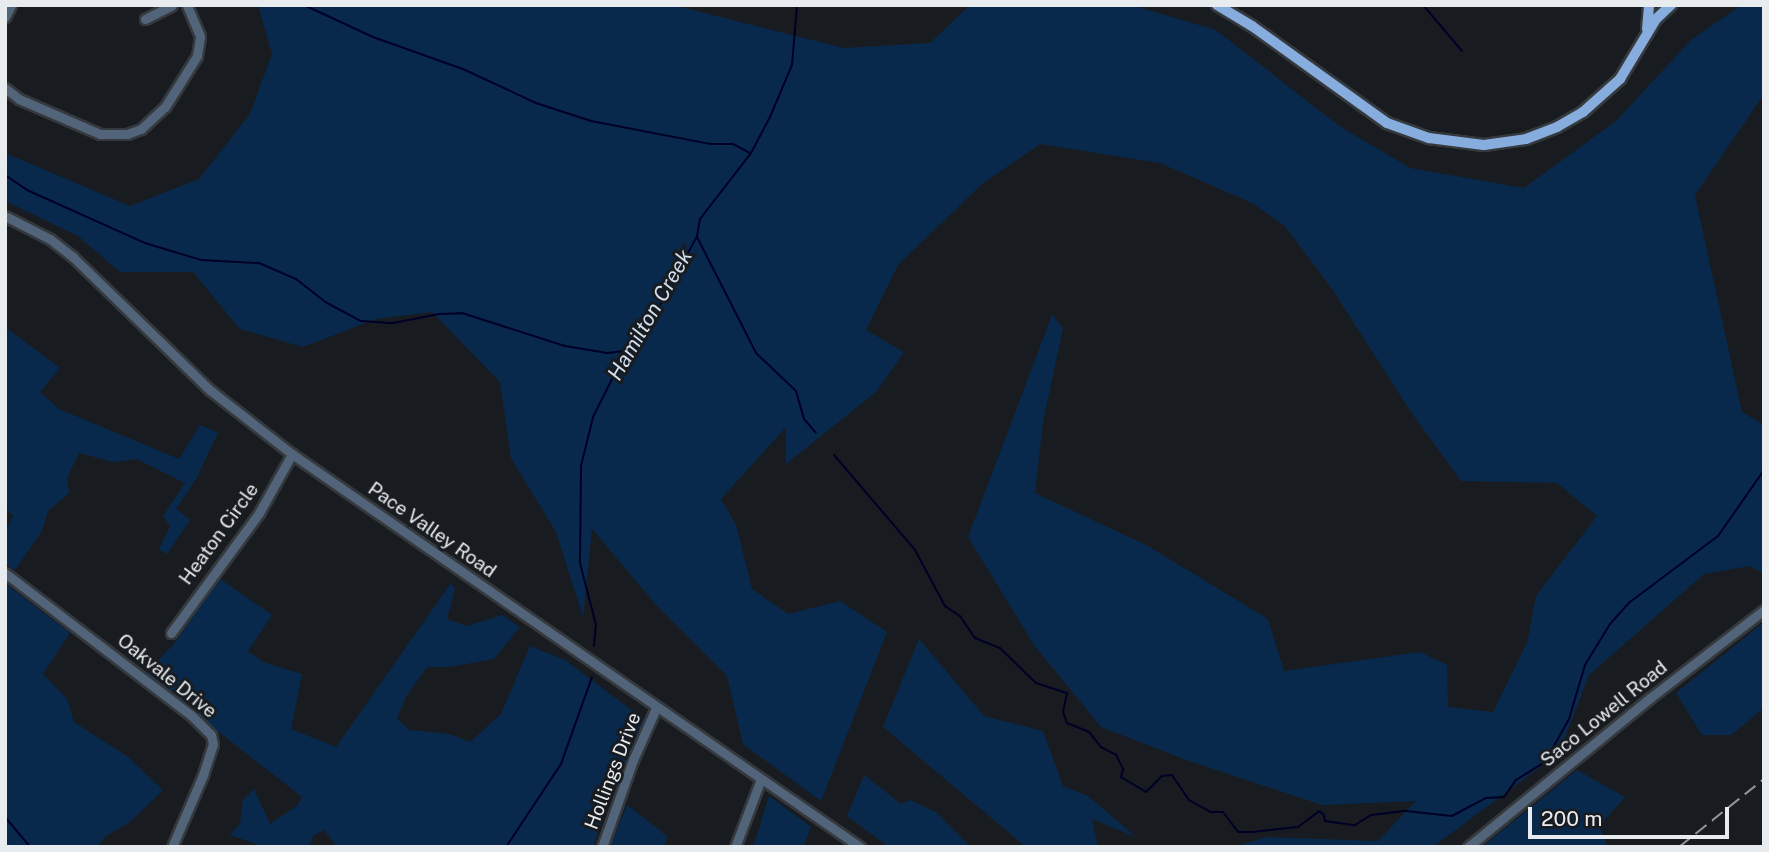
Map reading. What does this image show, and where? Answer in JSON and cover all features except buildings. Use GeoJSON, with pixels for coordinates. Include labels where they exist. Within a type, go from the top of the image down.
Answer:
{"type":"FeatureCollection","features":[{"type":"Feature","properties":{"kind":"main road"},"geometry":{"type":"LineString","coordinates":[[1217,5],[1252,26],[1387,123],[1451,144],[1484,145],[1515,140],[1557,127],[1603,96],[1620,79],[1656,19],[1670,6]]}},
{"type":"Feature","properties":{"kind":"main road"},"geometry":{"type":"LineString","coordinates":[[1644,42],[1649,22],[1647,6],[1657,10],[1670,6]]}},
{"type":"Feature","properties":{"kind":"street"},"geometry":{"type":"LineString","coordinates":[[5,17],[11,5]]}},
{"type":"Feature","properties":{"kind":"street"},"geometry":{"type":"LineString","coordinates":[[145,19],[172,5]]}},
{"type":"Feature","properties":{"kind":"street"},"geometry":{"type":"LineString","coordinates":[[5,88],[19,99],[100,134],[127,134],[141,129],[165,107],[197,56],[200,36],[187,5]]}},
{"type":"Feature","properties":{"kind":"street","name":"Pace Valley Road"},"geometry":{"type":"LineString","coordinates":[[5,216],[50,239],[72,257],[210,390],[292,454],[860,847]]}},
{"type":"Feature","properties":{"kind":"street","name":"Heaton Circle"},"geometry":{"type":"LineString","coordinates":[[171,633],[258,513],[292,454]]}},
{"type":"Feature","properties":{"kind":"street","name":"Oakvale Drive"},"geometry":{"type":"LineString","coordinates":[[5,573],[191,715],[211,735],[213,744],[172,847]]}},
{"type":"Feature","properties":{"kind":"street","name":"Saco Lowell Road"},"geometry":{"type":"LineString","coordinates":[[1468,847],[1650,698],[1764,610]]}},
{"type":"Feature","properties":{"kind":"street","name":"Hollings Drive"},"geometry":{"type":"LineString","coordinates":[[602,847],[633,760],[656,708]]}},
{"type":"Feature","properties":{"kind":"street"},"geometry":{"type":"LineString","coordinates":[[735,847],[761,779]]}},
{"type":"Feature","properties":{"kind":"shaded area"},"geometry":{"type":"Polygon","coordinates":[[[258,5],[673,5],[844,48],[930,43],[968,7],[1131,5],[1216,30],[1339,126],[1410,168],[1524,188],[1616,121],[1692,39],[1742,5],[1764,5],[1764,94],[1695,195],[1742,412],[1764,425],[1764,574],[1750,566],[1704,574],[1589,675],[1559,753],[1433,847],[1235,847],[1266,837],[1378,841],[1416,801],[1322,805],[1189,761],[1101,727],[1034,645],[968,537],[1052,315],[1063,328],[1043,422],[1035,493],[1148,546],[1268,619],[1284,671],[1420,652],[1447,665],[1448,707],[1493,712],[1527,643],[1536,596],[1597,516],[1557,483],[1461,481],[1411,412],[1332,289],[1285,226],[1252,203],[1160,163],[1040,144],[982,184],[898,265],[866,330],[904,352],[877,391],[786,464],[786,427],[721,499],[736,525],[752,589],[788,614],[840,601],[887,632],[821,801],[743,744],[727,676],[657,606],[592,529],[583,617],[556,532],[511,458],[500,382],[432,312],[376,319],[303,347],[240,329],[193,272],[120,272],[78,236],[5,201],[5,153],[130,206],[199,179],[250,114],[272,54],[258,5]]]}},
{"type":"Feature","properties":{"kind":"shaded area"},"geometry":{"type":"Polygon","coordinates":[[[5,327],[60,368],[40,392],[59,409],[179,459],[200,425],[218,433],[196,479],[176,509],[190,520],[167,554],[159,549],[170,526],[163,516],[185,483],[137,459],[113,462],[79,453],[67,478],[69,493],[48,511],[42,531],[15,570],[5,563],[5,533],[13,516],[5,508],[5,327]]]}},
{"type":"Feature","properties":{"kind":"shaded area"},"geometry":{"type":"Polygon","coordinates":[[[220,579],[272,615],[248,651],[263,662],[302,674],[291,729],[336,747],[451,583],[455,589],[447,619],[467,626],[502,615],[520,627],[494,659],[449,667],[427,667],[406,697],[397,718],[409,730],[450,734],[470,742],[501,714],[530,646],[565,660],[645,720],[621,770],[593,847],[337,847],[324,830],[313,836],[309,847],[265,847],[230,835],[240,824],[243,800],[254,789],[270,824],[298,805],[302,797],[145,674],[173,645],[220,579]]]}},
{"type":"Feature","properties":{"kind":"shaded area"},"geometry":{"type":"Polygon","coordinates":[[[7,585],[70,633],[43,674],[67,699],[74,722],[128,757],[163,790],[130,822],[106,836],[97,847],[5,847],[7,585]]]}},
{"type":"Feature","properties":{"kind":"shaded area"},"geometry":{"type":"Polygon","coordinates":[[[1764,622],[1764,708],[1731,735],[1702,735],[1676,693],[1764,622]]]}},
{"type":"Feature","properties":{"kind":"shaded area"},"geometry":{"type":"Polygon","coordinates":[[[919,639],[984,716],[1043,731],[1063,786],[1088,796],[1136,837],[1092,819],[1098,847],[1026,847],[883,727],[919,639]]]}},
{"type":"Feature","properties":{"kind":"shaded area"},"geometry":{"type":"Polygon","coordinates":[[[1577,770],[1625,797],[1599,826],[1608,847],[1482,847],[1577,770]]]}},
{"type":"Feature","properties":{"kind":"shaded area"},"geometry":{"type":"Polygon","coordinates":[[[864,775],[901,804],[910,800],[936,812],[971,847],[889,847],[847,816],[864,775]]]}},
{"type":"Feature","properties":{"kind":"shaded area"},"geometry":{"type":"Polygon","coordinates":[[[769,796],[811,827],[803,847],[753,847],[769,796]]]}},
{"type":"Feature","properties":{"kind":"shaded area"},"geometry":{"type":"Polygon","coordinates":[[[627,805],[667,836],[664,847],[609,847],[627,805]]]}},
{"type":"Feature","properties":{"kind":"waterway"},"geometry":{"type":"LineString","coordinates":[[304,5],[373,37],[463,69],[536,103],[591,121],[710,144],[733,144],[750,153]]}},
{"type":"Feature","properties":{"kind":"waterway","name":"Hamilton Creek"},"geometry":{"type":"LineString","coordinates":[[594,646],[596,625],[580,563],[581,466],[593,417],[626,351],[659,307],[697,236],[700,219],[751,153],[770,117],[792,65],[797,5]]}},
{"type":"Feature","properties":{"kind":"waterway"},"geometry":{"type":"LineString","coordinates":[[1423,5],[1462,51]]}},
{"type":"Feature","properties":{"kind":"waterway"},"geometry":{"type":"LineString","coordinates":[[5,175],[27,190],[145,243],[201,260],[259,263],[296,279],[327,303],[361,321],[393,323],[439,314],[462,313],[565,346],[607,353],[625,351]]}},
{"type":"Feature","properties":{"kind":"waterway"},"geometry":{"type":"LineString","coordinates":[[697,237],[756,353],[796,391],[804,419],[816,433]]}},
{"type":"Feature","properties":{"kind":"waterway"},"geometry":{"type":"LineString","coordinates":[[834,455],[915,550],[945,606],[960,616],[975,638],[1000,648],[1036,683],[1067,693],[1063,712],[1067,723],[1089,732],[1101,747],[1116,755],[1123,769],[1121,777],[1146,792],[1162,776],[1172,775],[1189,800],[1211,812],[1223,812],[1238,832],[1298,827],[1319,811],[1324,815],[1325,821],[1355,825],[1371,815],[1406,811],[1452,816],[1486,798],[1504,797],[1516,780],[1545,762],[1569,719],[1585,665],[1610,624],[1630,602],[1718,536],[1764,470]]}},
{"type":"Feature","properties":{"kind":"waterway","name":"Hamilton Creek"},"geometry":{"type":"LineString","coordinates":[[506,847],[561,764],[592,677]]}},
{"type":"Feature","properties":{"kind":"waterway"},"geometry":{"type":"LineString","coordinates":[[5,817],[30,847]]}},
{"type":"Feature","properties":{"kind":"railway"},"geometry":{"type":"LineString","coordinates":[[1679,847],[1764,779]]}}]}
